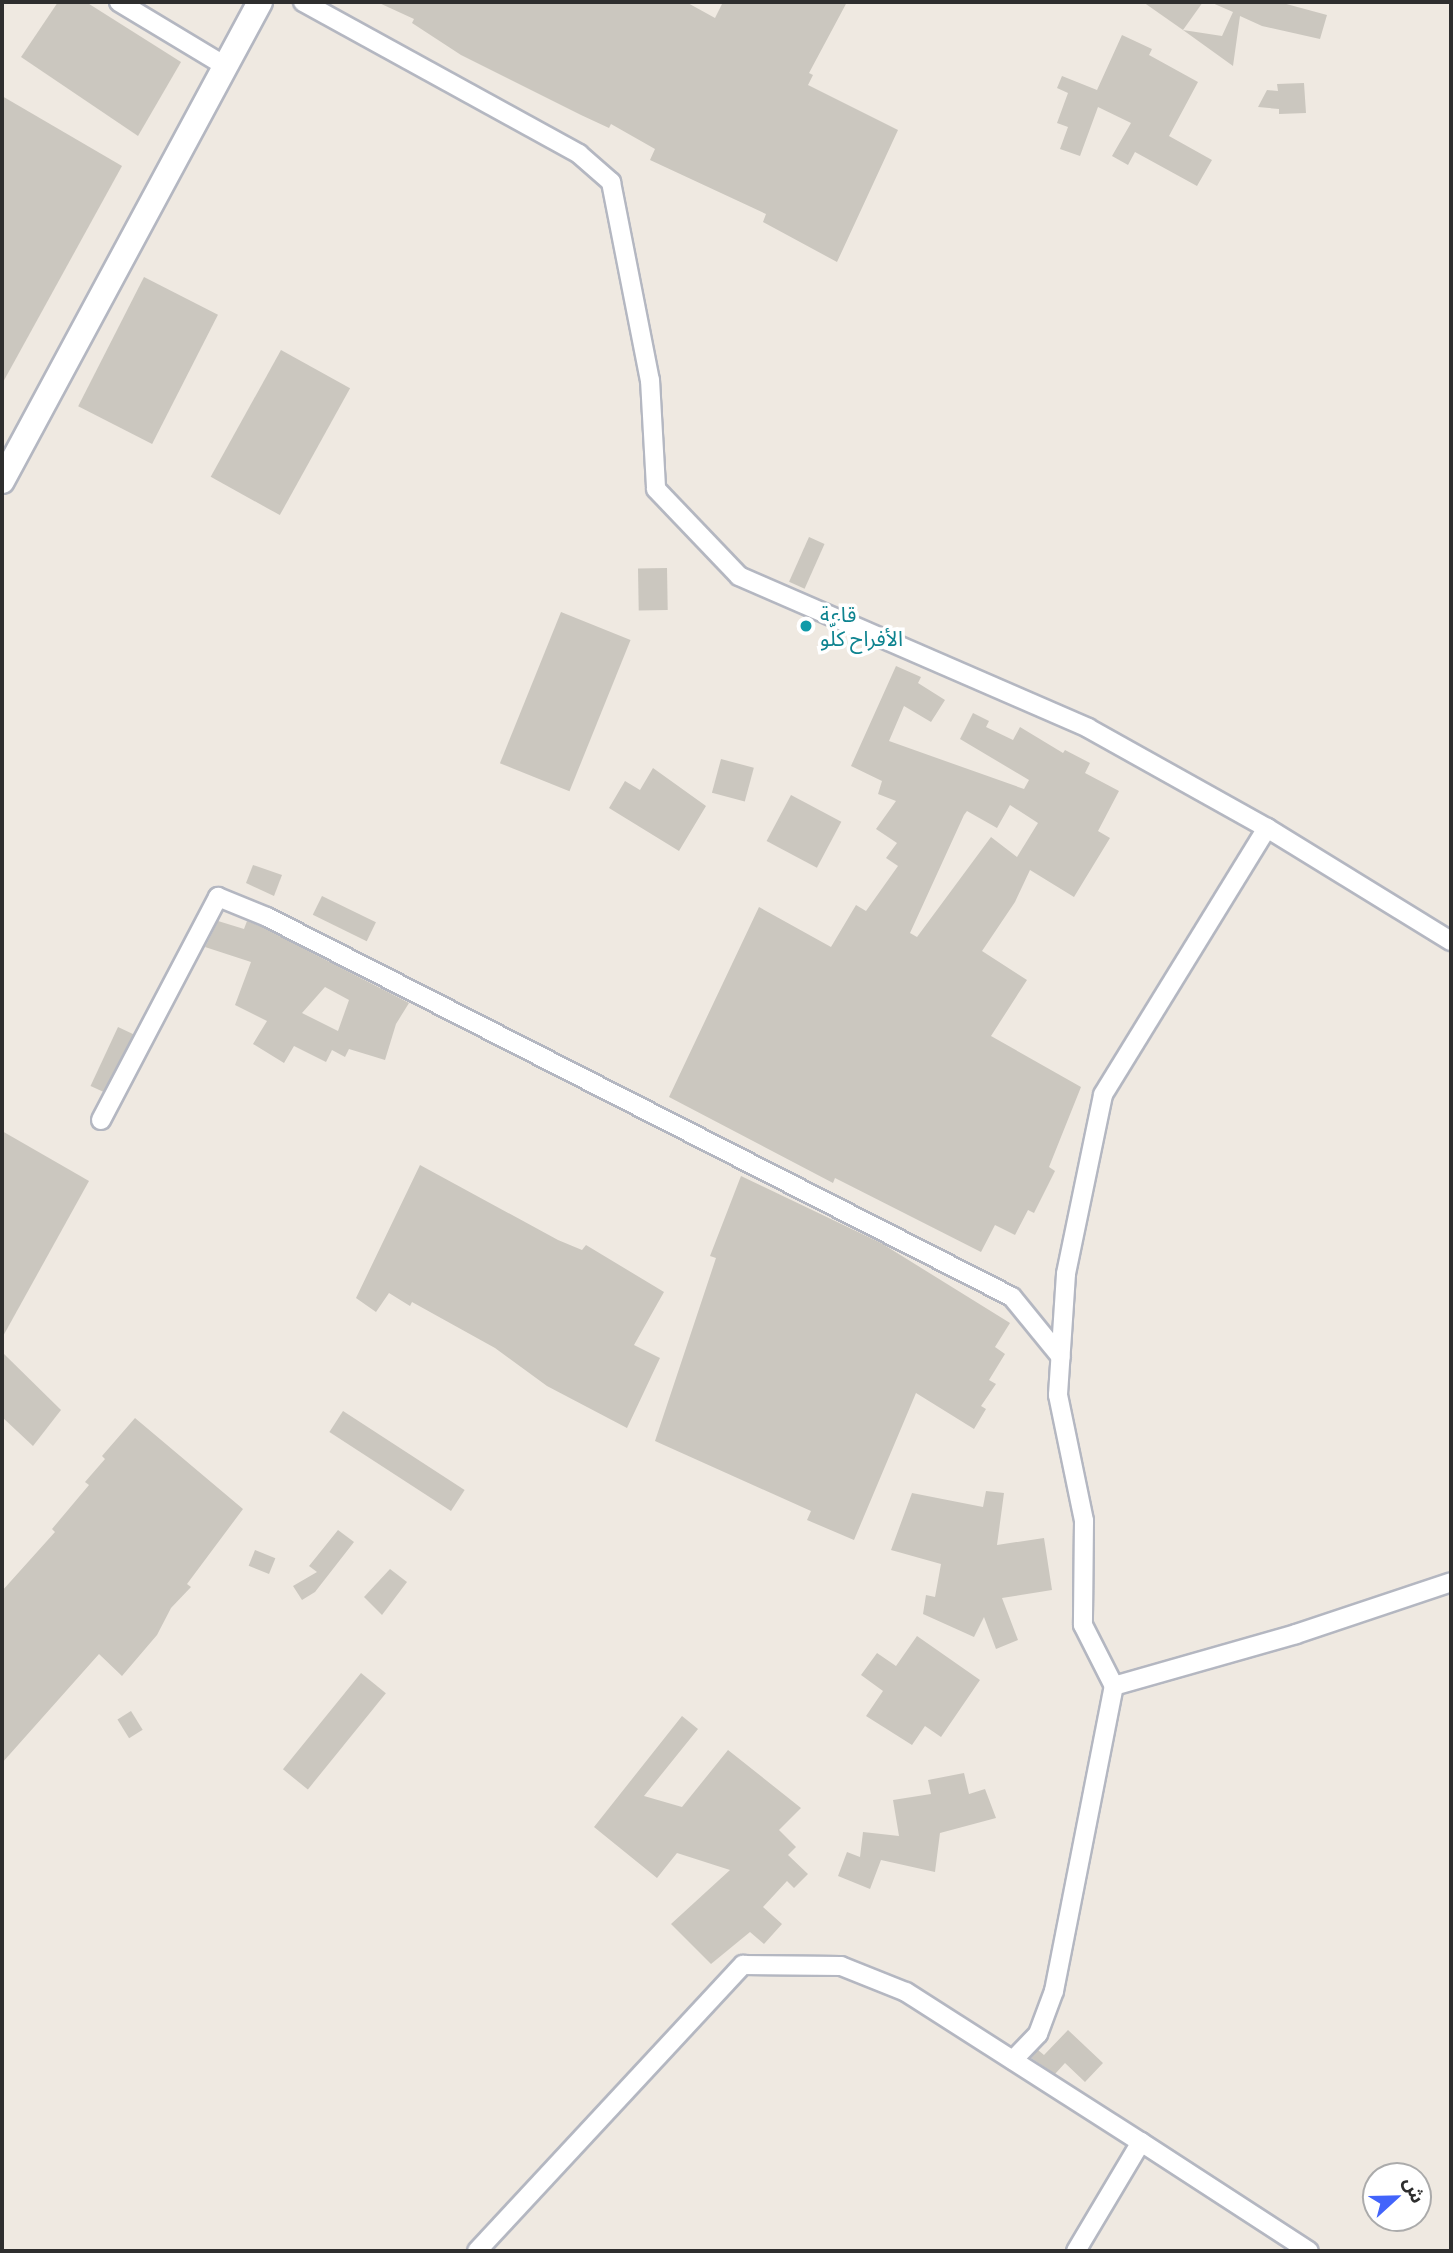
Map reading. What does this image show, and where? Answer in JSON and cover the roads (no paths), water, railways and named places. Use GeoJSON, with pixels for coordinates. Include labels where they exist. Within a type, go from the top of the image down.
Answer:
{"type":"FeatureCollection","features":[{"type":"Feature","properties":{"kind":"street"},"geometry":{"type":"LineString","coordinates":[[119,2],[225,66]]}},
{"type":"Feature","properties":{"kind":"street"},"geometry":{"type":"LineString","coordinates":[[2,481],[260,2]]}},
{"type":"Feature","properties":{"kind":"street"},"geometry":{"type":"LineString","coordinates":[[303,2],[579,154],[611,183],[650,380],[656,489],[739,576],[1088,728],[1267,828],[1451,941]]}},
{"type":"Feature","properties":{"kind":"street"},"geometry":{"type":"LineString","coordinates":[[1013,2060],[1038,2034],[1054,1991],[1115,1686],[1083,1625],[1084,1521],[1058,1395],[1066,1274],[1103,1095],[1267,828]]}},
{"type":"Feature","properties":{"kind":"street"},"geometry":{"type":"LineString","coordinates":[[101,1120],[218,897],[279,923],[1012,1297],[1060,1357]]}},
{"type":"Feature","properties":{"kind":"street"},"geometry":{"type":"LineString","coordinates":[[1115,1686],[1296,1634],[1451,1582]]}},
{"type":"Feature","properties":{"kind":"street"},"geometry":{"type":"LineString","coordinates":[[477,2251],[743,1965],[841,1966],[906,1992],[1309,2251]]}},
{"type":"Feature","properties":{"kind":"street"},"geometry":{"type":"LineString","coordinates":[[1076,2251],[1141,2142]]}},
{"type":"Feature","properties":{"kind":"place","name":"قاعة الأفراح كلّو"},"geometry":{"type":"Point","coordinates":[806,626]}}]}
